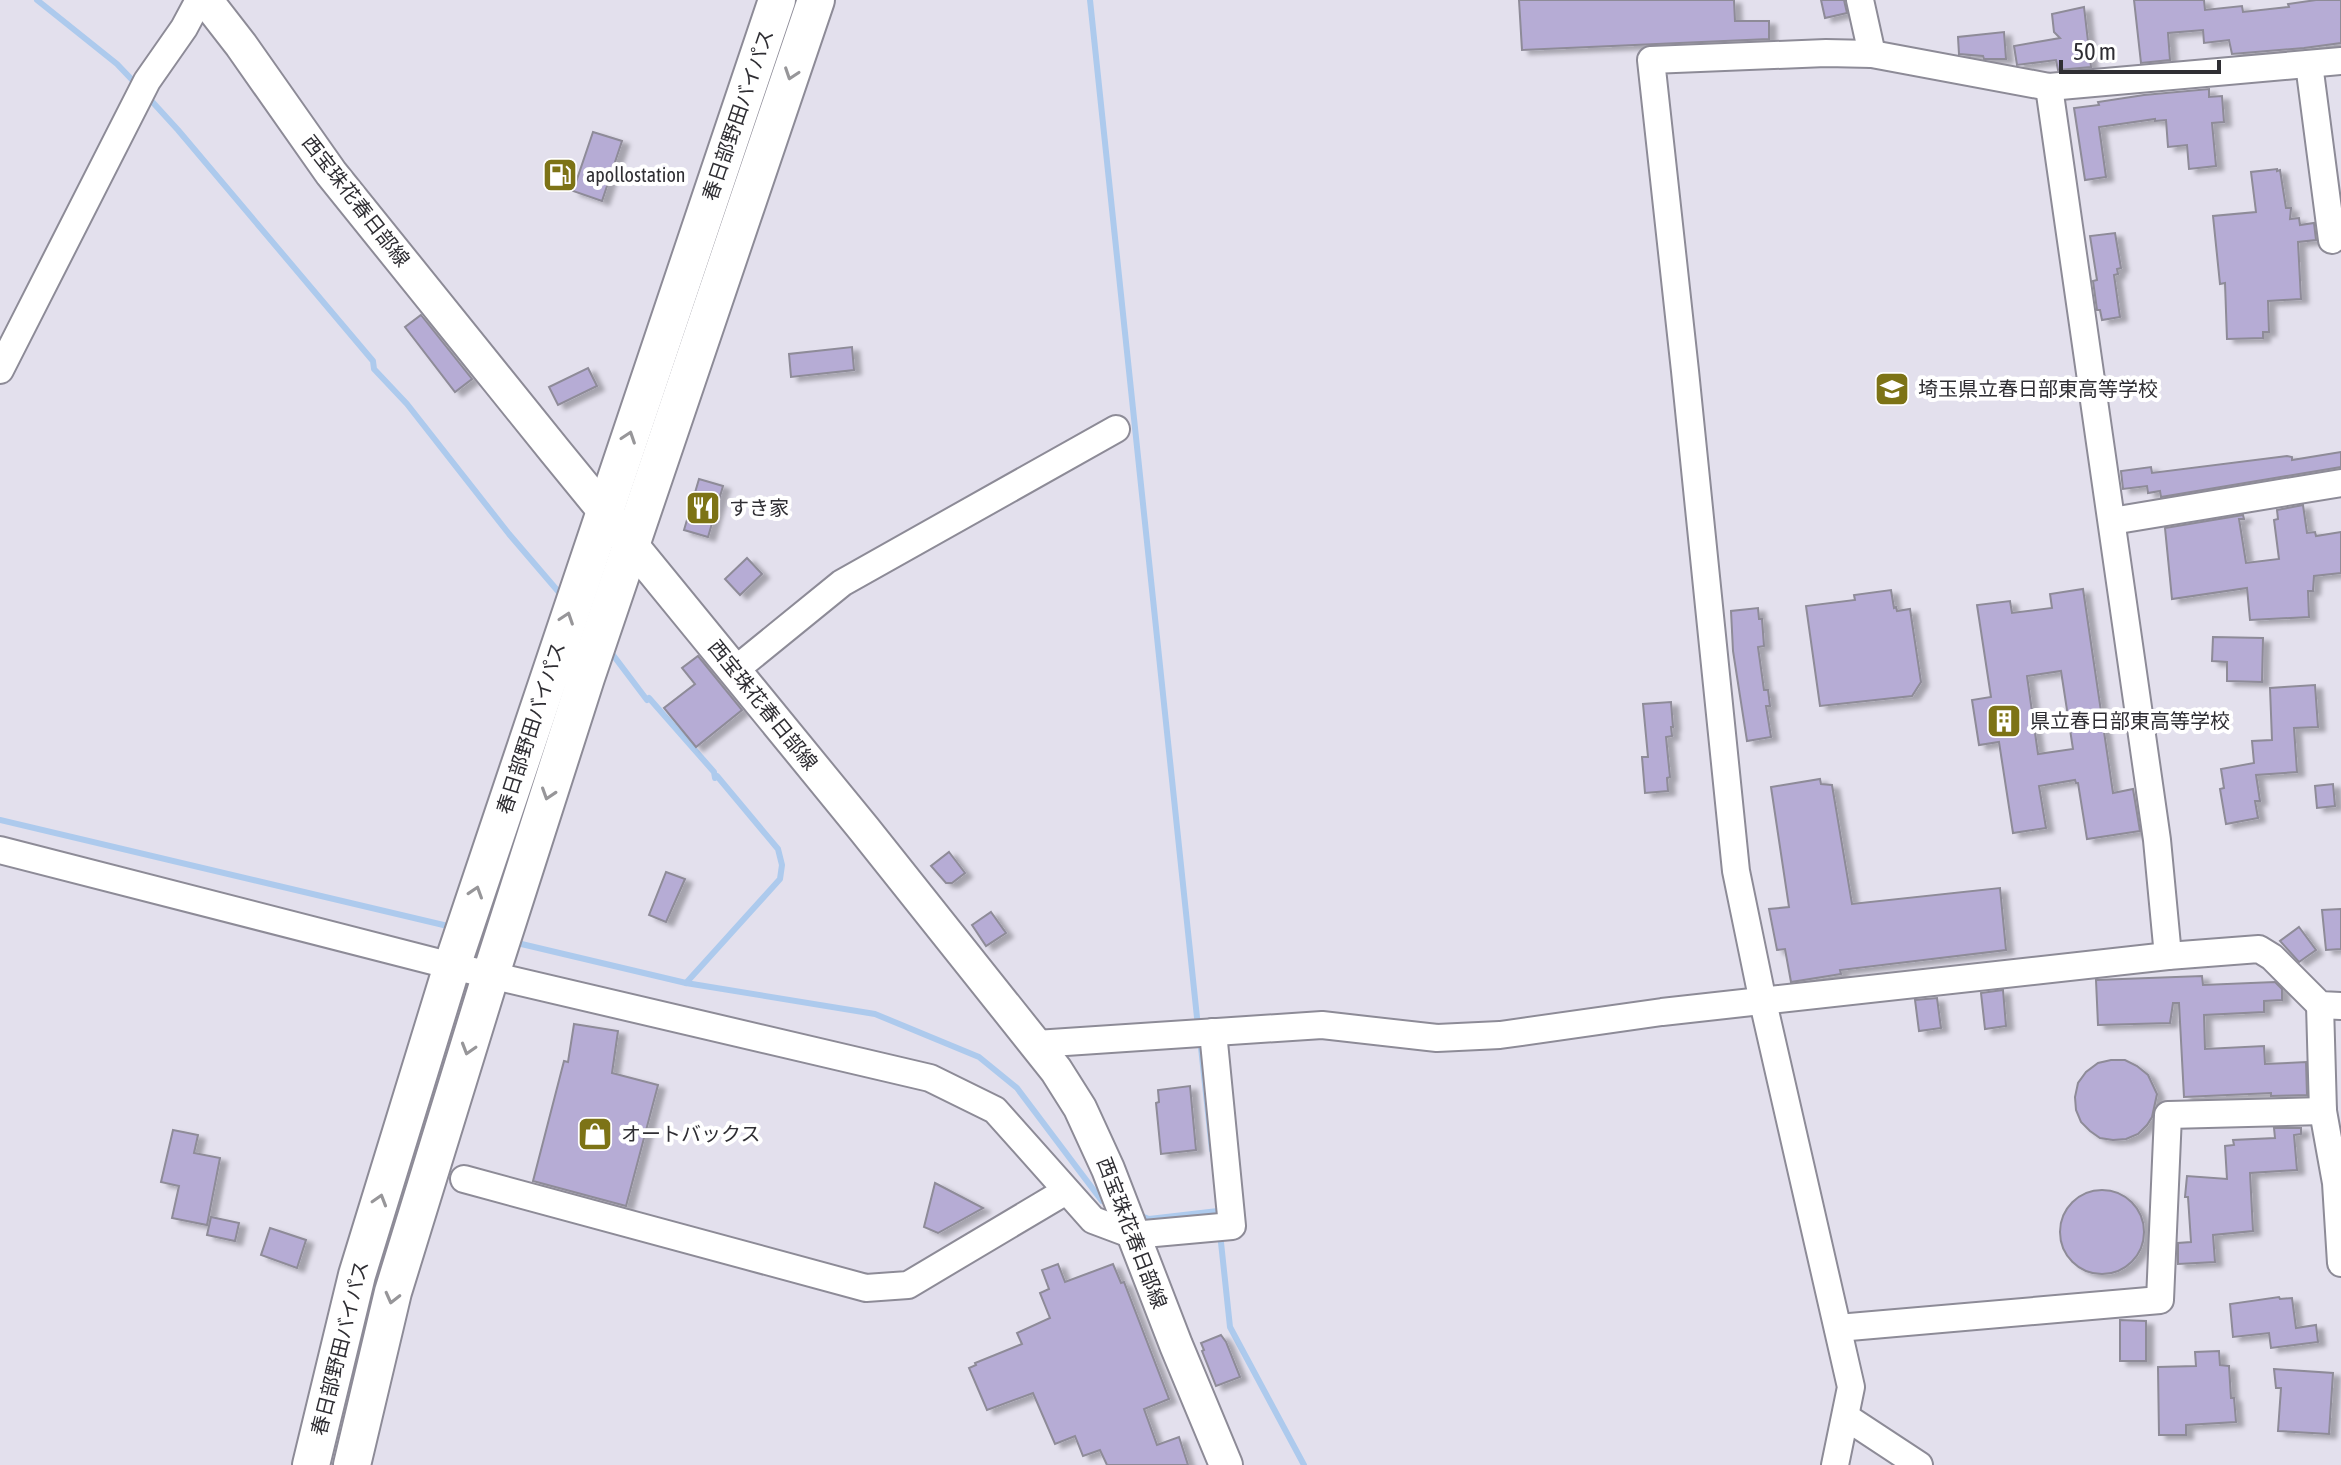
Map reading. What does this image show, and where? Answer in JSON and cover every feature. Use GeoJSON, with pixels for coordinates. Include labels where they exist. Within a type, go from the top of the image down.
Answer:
{"type":"FeatureCollection","features":[{"type":"Feature","properties":{"kind":"highway","name":"春日部野田バイパス"},"geometry":{"type":"LineString","coordinates":[[311,1465],[357,1275],[452,966],[777,0]]}},
{"type":"Feature","properties":{"kind":"highway","name":"春日部野田バイパス"},"geometry":{"type":"LineString","coordinates":[[352,1465],[393,1292],[491,974],[581,692],[816,0]]}},
{"type":"Feature","properties":{"kind":"main road","name":"西宝珠花春日部線"},"geometry":{"type":"LineString","coordinates":[[206,0],[331,173],[1036,1044],[1080,1108],[1118,1193],[1181,1359],[1226,1465]]}},
{"type":"Feature","properties":{"kind":"street"},"geometry":{"type":"LineString","coordinates":[[0,370],[147,81],[184,28],[199,0]]}},
{"type":"Feature","properties":{"kind":"street"},"geometry":{"type":"LineString","coordinates":[[1860,0],[1872,54]]}},
{"type":"Feature","properties":{"kind":"street"},"geometry":{"type":"LineString","coordinates":[[1835,1465],[1851,1387],[1736,871],[1651,60],[1872,54],[2049,87],[2341,61]]}},
{"type":"Feature","properties":{"kind":"street"},"geometry":{"type":"LineString","coordinates":[[2309,64],[2332,240]]}},
{"type":"Feature","properties":{"kind":"street"},"geometry":{"type":"LineString","coordinates":[[2049,87],[2157,840],[2168,956]]}},
{"type":"Feature","properties":{"kind":"street"},"geometry":{"type":"LineString","coordinates":[[735,670],[842,583],[1116,429]]}},
{"type":"Feature","properties":{"kind":"street"},"geometry":{"type":"LineString","coordinates":[[2112,521],[2341,483]]}},
{"type":"Feature","properties":{"kind":"street"},"geometry":{"type":"LineString","coordinates":[[0,850],[452,966],[930,1078],[995,1110],[1093,1220],[1131,1230],[1232,1226],[1213,1032]]}},
{"type":"Feature","properties":{"kind":"street"},"geometry":{"type":"LineString","coordinates":[[1036,1044],[1322,1025],[1437,1038],[1500,1035],[1662,1012],[2168,956],[2259,949],[2331,1006],[2323,1111],[2336,1183],[2341,1263]]}},
{"type":"Feature","properties":{"kind":"street"},"geometry":{"type":"LineString","coordinates":[[1838,1328],[2160,1300],[2168,1115],[2323,1111]]}},
{"type":"Feature","properties":{"kind":"street"},"geometry":{"type":"LineString","coordinates":[[464,1179],[866,1288],[908,1285],[1066,1191]]}},
{"type":"Feature","properties":{"kind":"street"},"geometry":{"type":"LineString","coordinates":[[1846,1417],[1919,1465]]}},
{"type":"Feature","properties":{"kind":"building"},"geometry":{"type":"Polygon","coordinates":[[[1519,0],[1734,0],[1735,21],[1769,21],[1769,39],[1522,50],[1519,0]]]}},
{"type":"Feature","properties":{"kind":"building"},"geometry":{"type":"Polygon","coordinates":[[[1821,0],[1844,0],[1847,13],[1825,18],[1821,0]]]}},
{"type":"Feature","properties":{"kind":"building"},"geometry":{"type":"Polygon","coordinates":[[[2134,0],[2204,0],[2205,10],[2242,6],[2243,12],[2289,7],[2288,4],[2316,0],[2341,0],[2341,43],[2232,54],[2229,40],[2204,43],[2203,30],[2168,33],[2170,60],[2141,63],[2134,0]]]}},
{"type":"Feature","properties":{"kind":"building"},"geometry":{"type":"Polygon","coordinates":[[[2084,7],[2091,67],[2058,70],[2056,60],[2017,65],[2014,46],[2060,38],[2054,32],[2052,14],[2084,7]]]}},
{"type":"Feature","properties":{"kind":"building"},"geometry":{"type":"Polygon","coordinates":[[[2004,32],[2006,59],[1959,54],[1958,37],[2004,32]]]}},
{"type":"Feature","properties":{"kind":"building"},"geometry":{"type":"Polygon","coordinates":[[[2209,89],[2209,97],[2222,96],[2224,122],[2212,123],[2216,166],[2189,169],[2187,145],[2168,147],[2166,120],[2155,119],[2099,127],[2106,177],[2085,180],[2074,108],[2144,95],[2209,89]]]}},
{"type":"Feature","properties":{"kind":"building"},"geometry":{"type":"Polygon","coordinates":[[[593,132],[622,141],[602,201],[573,191],[593,132]]]}},
{"type":"Feature","properties":{"kind":"building"},"geometry":{"type":"Polygon","coordinates":[[[2280,170],[2286,208],[2291,208],[2290,219],[2299,218],[2300,225],[2314,223],[2316,240],[2298,242],[2301,299],[2268,301],[2269,332],[2263,332],[2263,338],[2227,339],[2225,283],[2220,284],[2213,216],[2256,212],[2251,172],[2280,170]]]}},
{"type":"Feature","properties":{"kind":"building"},"geometry":{"type":"Polygon","coordinates":[[[2115,233],[2121,268],[2114,275],[2120,317],[2102,320],[2100,310],[2097,310],[2093,281],[2097,280],[2090,236],[2115,233]]]}},
{"type":"Feature","properties":{"kind":"building"},"geometry":{"type":"Polygon","coordinates":[[[421,315],[472,379],[455,392],[405,327],[421,315]]]}},
{"type":"Feature","properties":{"kind":"building"},"geometry":{"type":"Polygon","coordinates":[[[852,347],[854,370],[791,377],[789,354],[852,347]]]}},
{"type":"Feature","properties":{"kind":"building"},"geometry":{"type":"Polygon","coordinates":[[[588,368],[597,386],[558,405],[549,387],[588,368]]]}},
{"type":"Feature","properties":{"kind":"building"},"geometry":{"type":"Polygon","coordinates":[[[2341,452],[2341,467],[2161,497],[2160,491],[2148,493],[2147,486],[2123,489],[2121,471],[2151,467],[2152,473],[2287,456],[2292,460],[2341,452]]]}},
{"type":"Feature","properties":{"kind":"building","name":"すき家"},"geometry":{"type":"Polygon","coordinates":[[[699,479],[723,486],[708,537],[684,530],[699,479]]]}},
{"type":"Feature","properties":{"kind":"building"},"geometry":{"type":"Polygon","coordinates":[[[2303,505],[2307,533],[2315,532],[2316,536],[2341,532],[2341,573],[2314,576],[2313,591],[2308,591],[2309,617],[2250,620],[2247,588],[2172,599],[2165,528],[2243,515],[2244,519],[2239,519],[2246,563],[2279,559],[2274,520],[2278,519],[2277,510],[2303,505]]]}},
{"type":"Feature","properties":{"kind":"building"},"geometry":{"type":"Polygon","coordinates":[[[747,558],[762,574],[740,595],[725,579],[747,558]]]}},
{"type":"Feature","properties":{"kind":"building","name":"県立春日部東高等学校"},"geometry":{"type":"Polygon","coordinates":[[[2083,589],[2113,793],[2133,789],[2140,831],[2087,839],[2075,780],[2039,786],[2046,828],[2013,833],[1999,742],[1979,745],[1972,700],[1991,697],[1977,605],[2010,601],[2012,613],[2052,608],[2050,594],[2083,589]],[[2061,671],[2027,676],[2038,754],[2073,749],[2061,671]]]}},
{"type":"Feature","properties":{"kind":"building"},"geometry":{"type":"Polygon","coordinates":[[[1891,590],[1897,611],[1910,609],[1921,682],[1912,696],[1820,706],[1806,606],[1855,600],[1854,595],[1891,590]]]}},
{"type":"Feature","properties":{"kind":"building"},"geometry":{"type":"Polygon","coordinates":[[[1758,608],[1764,646],[1758,647],[1764,690],[1768,690],[1770,706],[1766,706],[1771,737],[1747,741],[1733,651],[1731,611],[1758,608]]]}},
{"type":"Feature","properties":{"kind":"building"},"geometry":{"type":"Polygon","coordinates":[[[2213,637],[2263,638],[2262,682],[2227,681],[2227,662],[2212,661],[2213,637]]]}},
{"type":"Feature","properties":{"kind":"building"},"geometry":{"type":"Polygon","coordinates":[[[698,656],[742,710],[696,747],[664,708],[695,684],[682,668],[698,656]]]}},
{"type":"Feature","properties":{"kind":"building"},"geometry":{"type":"Polygon","coordinates":[[[2315,685],[2318,727],[2294,728],[2297,772],[2256,775],[2260,801],[2255,801],[2258,818],[2226,824],[2220,789],[2224,788],[2221,769],[2254,763],[2252,741],[2272,740],[2270,688],[2315,685]]]}},
{"type":"Feature","properties":{"kind":"building"},"geometry":{"type":"Polygon","coordinates":[[[1671,702],[1672,736],[1666,737],[1670,777],[1667,778],[1668,791],[1645,793],[1642,757],[1648,757],[1643,704],[1671,702]]]}},
{"type":"Feature","properties":{"kind":"building"},"geometry":{"type":"Polygon","coordinates":[[[1820,779],[1821,784],[1832,785],[1852,904],[2000,888],[2006,950],[1840,970],[1841,974],[1791,982],[1785,949],[1777,950],[1769,909],[1789,907],[1771,787],[1820,779]]]}},
{"type":"Feature","properties":{"kind":"building"},"geometry":{"type":"Polygon","coordinates":[[[2333,784],[2335,806],[2317,808],[2315,786],[2333,784]]]}},
{"type":"Feature","properties":{"kind":"building"},"geometry":{"type":"Polygon","coordinates":[[[949,852],[965,873],[952,883],[946,883],[931,866],[949,852]]]}},
{"type":"Feature","properties":{"kind":"building"},"geometry":{"type":"Polygon","coordinates":[[[666,872],[685,879],[666,922],[649,915],[666,872]]]}},
{"type":"Feature","properties":{"kind":"building"},"geometry":{"type":"Polygon","coordinates":[[[2341,909],[2341,949],[2326,950],[2322,910],[2341,909]]]}},
{"type":"Feature","properties":{"kind":"building"},"geometry":{"type":"Polygon","coordinates":[[[991,912],[1006,933],[986,946],[972,925],[991,912]]]}},
{"type":"Feature","properties":{"kind":"building"},"geometry":{"type":"Polygon","coordinates":[[[2299,927],[2316,950],[2299,962],[2280,941],[2299,927]]]}},
{"type":"Feature","properties":{"kind":"building"},"geometry":{"type":"Polygon","coordinates":[[[2202,976],[2203,985],[2275,982],[2282,989],[2282,1000],[2264,1001],[2264,1012],[2204,1015],[2205,1049],[2264,1046],[2265,1064],[2306,1062],[2307,1095],[2271,1096],[2271,1093],[2184,1097],[2179,1003],[2173,1003],[2170,1023],[2098,1025],[2096,980],[2202,976]]]}},
{"type":"Feature","properties":{"kind":"building"},"geometry":{"type":"Polygon","coordinates":[[[2003,990],[2006,1026],[1985,1029],[1981,993],[2003,990]]]}},
{"type":"Feature","properties":{"kind":"building"},"geometry":{"type":"Polygon","coordinates":[[[1937,998],[1941,1028],[1919,1031],[1915,1000],[1937,998]]]}},
{"type":"Feature","properties":{"kind":"building","name":"オートバックス"},"geometry":{"type":"Polygon","coordinates":[[[574,1024],[618,1031],[612,1073],[658,1085],[626,1206],[533,1181],[564,1061],[568,1062],[574,1024]]]}},
{"type":"Feature","properties":{"kind":"building"},"geometry":{"type":"Polygon","coordinates":[[[2125,1060],[2137,1066],[2148,1075],[2157,1094],[2147,1125],[2138,1134],[2126,1139],[2100,1138],[2081,1122],[2076,1110],[2078,1083],[2098,1063],[2125,1060]]]}},
{"type":"Feature","properties":{"kind":"building"},"geometry":{"type":"Polygon","coordinates":[[[1190,1086],[1196,1150],[1161,1154],[1156,1103],[1159,1102],[1158,1090],[1190,1086]]]}},
{"type":"Feature","properties":{"kind":"building"},"geometry":{"type":"Polygon","coordinates":[[[2274,1128],[2301,1128],[2301,1134],[2294,1135],[2297,1170],[2250,1173],[2253,1231],[2213,1235],[2215,1262],[2178,1264],[2178,1243],[2191,1242],[2188,1197],[2185,1197],[2187,1176],[2227,1179],[2225,1146],[2234,1145],[2233,1140],[2275,1138],[2274,1128]]]}},
{"type":"Feature","properties":{"kind":"building"},"geometry":{"type":"Polygon","coordinates":[[[173,1130],[198,1135],[194,1153],[220,1158],[207,1225],[172,1218],[179,1186],[161,1182],[173,1130]]]}},
{"type":"Feature","properties":{"kind":"building"},"geometry":{"type":"Polygon","coordinates":[[[935,1183],[983,1208],[938,1233],[924,1227],[935,1183]]]}},
{"type":"Feature","properties":{"kind":"building"},"geometry":{"type":"Polygon","coordinates":[[[2102,1190],[2118,1193],[2132,1202],[2141,1216],[2144,1232],[2141,1248],[2132,1262],[2118,1271],[2102,1274],[2086,1271],[2072,1262],[2063,1248],[2060,1232],[2063,1216],[2072,1202],[2086,1193],[2102,1190]]]}},
{"type":"Feature","properties":{"kind":"building"},"geometry":{"type":"Polygon","coordinates":[[[211,1217],[239,1223],[235,1241],[207,1235],[211,1217]]]}},
{"type":"Feature","properties":{"kind":"building"},"geometry":{"type":"Polygon","coordinates":[[[270,1228],[306,1240],[297,1268],[261,1255],[270,1228]]]}},
{"type":"Feature","properties":{"kind":"building"},"geometry":{"type":"Polygon","coordinates":[[[1058,1264],[1065,1282],[1113,1264],[1121,1283],[1124,1282],[1169,1399],[1144,1409],[1157,1445],[1179,1437],[1188,1465],[1107,1465],[1100,1450],[1083,1456],[1075,1436],[1055,1444],[1033,1393],[987,1410],[969,1368],[1022,1344],[1017,1333],[1050,1318],[1040,1293],[1049,1289],[1042,1270],[1058,1264]]]}},
{"type":"Feature","properties":{"kind":"building"},"geometry":{"type":"Polygon","coordinates":[[[2292,1298],[2296,1328],[2316,1325],[2318,1342],[2271,1348],[2269,1333],[2233,1337],[2230,1304],[2292,1298]]]}},
{"type":"Feature","properties":{"kind":"building"},"geometry":{"type":"Polygon","coordinates":[[[2120,1320],[2146,1321],[2146,1361],[2120,1361],[2120,1320]]]}},
{"type":"Feature","properties":{"kind":"building"},"geometry":{"type":"Polygon","coordinates":[[[1221,1335],[1240,1377],[1216,1386],[1201,1343],[1221,1335]]]}},
{"type":"Feature","properties":{"kind":"building"},"geometry":{"type":"Polygon","coordinates":[[[2219,1351],[2220,1365],[2229,1366],[2236,1422],[2186,1425],[2186,1435],[2159,1435],[2158,1367],[2196,1366],[2195,1352],[2219,1351]]]}},
{"type":"Feature","properties":{"kind":"building"},"geometry":{"type":"Polygon","coordinates":[[[2274,1369],[2333,1373],[2329,1434],[2278,1431],[2281,1388],[2276,1388],[2274,1369]]]}},
{"type":"Feature","properties":{"kind":"waterway"},"geometry":{"type":"LineString","coordinates":[[37,0],[117,64],[137,85]]}},
{"type":"Feature","properties":{"kind":"waterway"},"geometry":{"type":"LineString","coordinates":[[1090,0],[1198,1027]]}},
{"type":"Feature","properties":{"kind":"waterway"},"geometry":{"type":"LineString","coordinates":[[147,96],[373,361],[374,369],[407,404],[563,597]]}},
{"type":"Feature","properties":{"kind":"waterway"},"geometry":{"type":"LineString","coordinates":[[610,651],[647,700],[649,698],[778,849],[782,865],[780,879],[686,983]]}},
{"type":"Feature","properties":{"kind":"waterway"},"geometry":{"type":"LineString","coordinates":[[0,820],[452,927]]}},
{"type":"Feature","properties":{"kind":"waterway"},"geometry":{"type":"LineString","coordinates":[[513,942],[686,983],[875,1014],[979,1057],[1017,1088],[1102,1201],[1111,1204]]}},
{"type":"Feature","properties":{"kind":"waterway"},"geometry":{"type":"LineString","coordinates":[[1200,1038],[1212,1150]]}},
{"type":"Feature","properties":{"kind":"waterway"},"geometry":{"type":"LineString","coordinates":[[1136,1214],[1149,1219],[1218,1211]]}},
{"type":"Feature","properties":{"kind":"waterway"},"geometry":{"type":"LineString","coordinates":[[1220,1233],[1230,1327],[1304,1465]]}},
{"type":"Feature","properties":{"kind":"place","name":"apollostation"},"geometry":{"type":"Point","coordinates":[560,175]}},
{"type":"Feature","properties":{"kind":"place","name":"埼玉県立春日部東高等学校"},"geometry":{"type":"Point","coordinates":[1892,389]}},
{"type":"Feature","properties":{"kind":"place","name":"すき家"},"geometry":{"type":"Point","coordinates":[703,508]}},
{"type":"Feature","properties":{"kind":"place","name":"県立春日部東高等学校"},"geometry":{"type":"Point","coordinates":[2004,721]}},
{"type":"Feature","properties":{"kind":"place","name":"オートバックス"},"geometry":{"type":"Point","coordinates":[595,1134]}}]}
